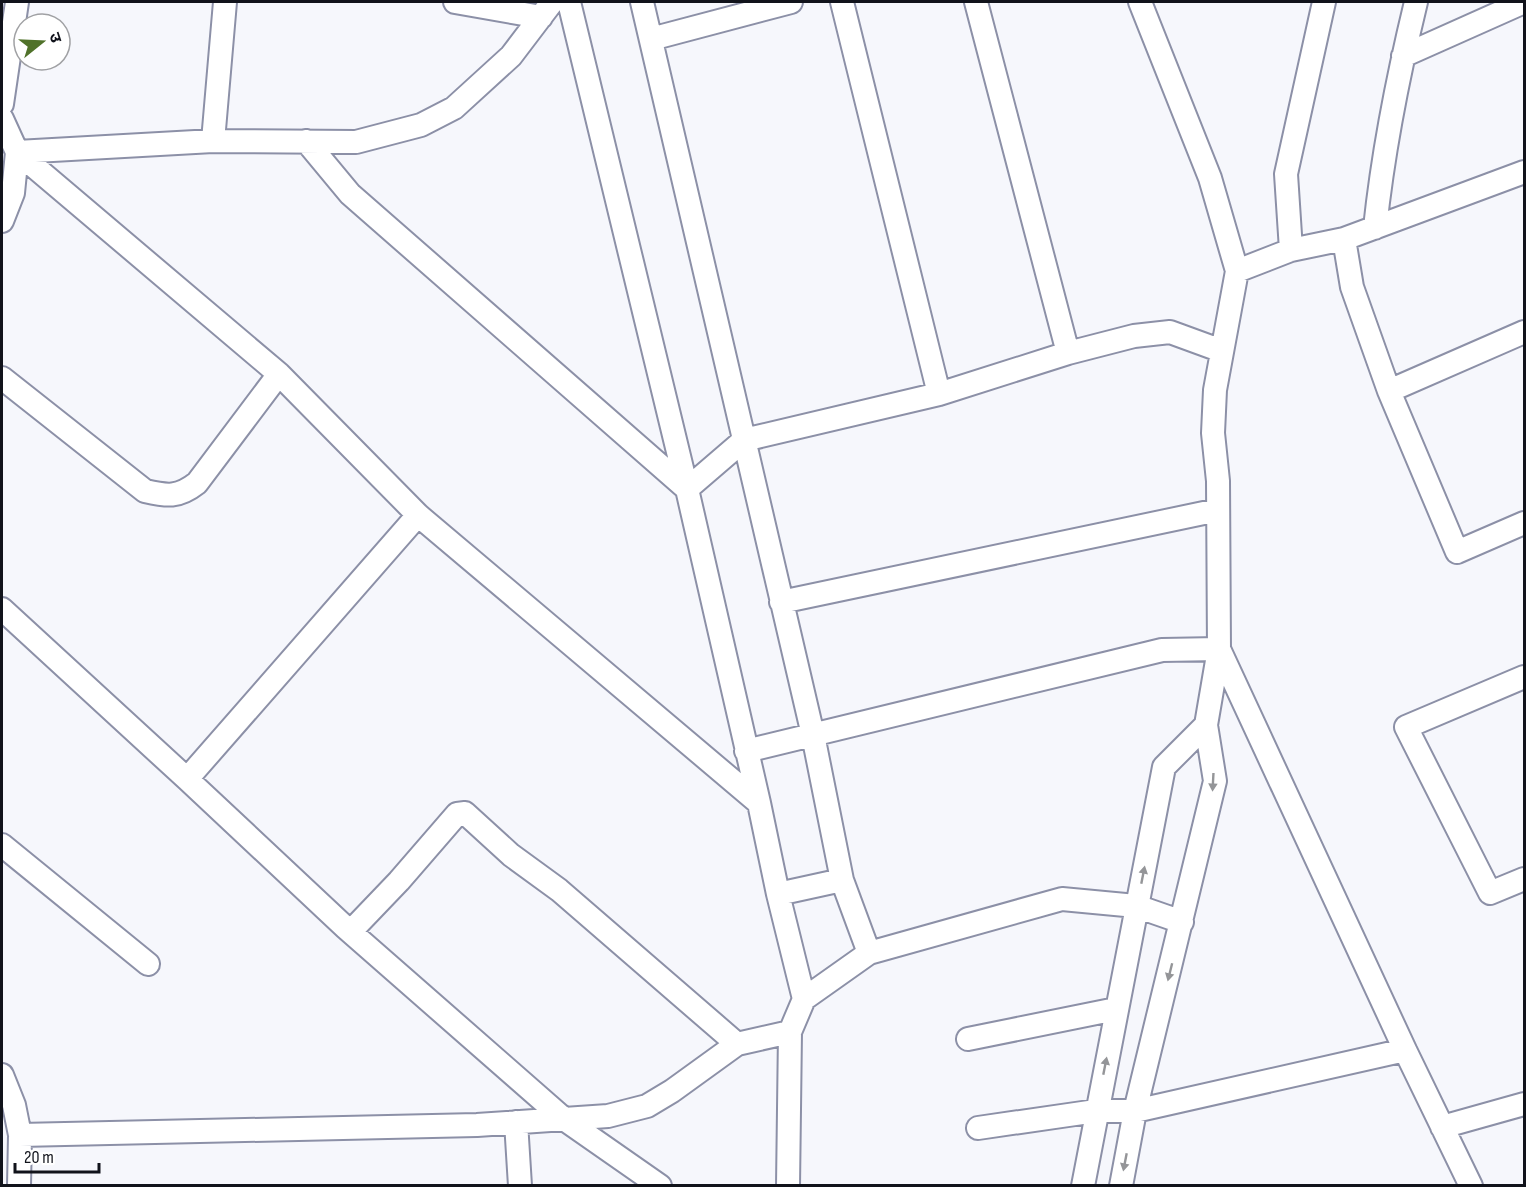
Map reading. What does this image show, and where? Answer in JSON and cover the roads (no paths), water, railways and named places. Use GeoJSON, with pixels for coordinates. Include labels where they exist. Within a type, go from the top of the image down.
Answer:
{"type":"FeatureCollection","features":[{"type":"Feature","properties":{"kind":"street"},"geometry":{"type":"LineString","coordinates":[[2,104],[17,2]]}},
{"type":"Feature","properties":{"kind":"street"},"geometry":{"type":"LineString","coordinates":[[213,141],[225,2]]}},
{"type":"Feature","properties":{"kind":"street"},"geometry":{"type":"LineString","coordinates":[[455,2],[546,9]]}},
{"type":"Feature","properties":{"kind":"street"},"geometry":{"type":"LineString","coordinates":[[569,2],[687,489],[778,894],[804,999]]}},
{"type":"Feature","properties":{"kind":"street"},"geometry":{"type":"LineString","coordinates":[[642,2],[813,735],[842,880],[869,953]]}},
{"type":"Feature","properties":{"kind":"street"},"geometry":{"type":"LineString","coordinates":[[651,39],[791,2]]}},
{"type":"Feature","properties":{"kind":"street"},"geometry":{"type":"LineString","coordinates":[[842,2],[939,394]]}},
{"type":"Feature","properties":{"kind":"street"},"geometry":{"type":"LineString","coordinates":[[976,2],[1068,353]]}},
{"type":"Feature","properties":{"kind":"street"},"geometry":{"type":"LineString","coordinates":[[1120,1185],[1135,1111],[1215,781],[1206,724],[1219,649],[1215,390],[1237,271],[1210,177],[1140,2]]}},
{"type":"Feature","properties":{"kind":"street"},"geometry":{"type":"LineString","coordinates":[[1291,250],[1286,174],[1324,2]]}},
{"type":"Feature","properties":{"kind":"street"},"geometry":{"type":"LineString","coordinates":[[1375,228],[1379,187],[1403,56],[1416,2]]}},
{"type":"Feature","properties":{"kind":"street"},"geometry":{"type":"LineString","coordinates":[[1403,56],[1524,2]]}},
{"type":"Feature","properties":{"kind":"street"},"geometry":{"type":"LineString","coordinates":[[17,152],[213,141],[356,141],[421,125],[454,108],[511,56],[546,9]]}},
{"type":"Feature","properties":{"kind":"street"},"geometry":{"type":"LineString","coordinates":[[2,119],[17,152],[279,374],[418,516],[759,803]]}},
{"type":"Feature","properties":{"kind":"street"},"geometry":{"type":"LineString","coordinates":[[306,141],[358,201],[687,489]]}},
{"type":"Feature","properties":{"kind":"street"},"geometry":{"type":"LineString","coordinates":[[2,221],[13,193],[17,152]]}},
{"type":"Feature","properties":{"kind":"street"},"geometry":{"type":"LineString","coordinates":[[1237,271],[1291,250],[1344,239],[1524,172]]}},
{"type":"Feature","properties":{"kind":"street"},"geometry":{"type":"LineString","coordinates":[[1344,239],[1352,287],[1389,391],[1457,552],[1524,523]]}},
{"type":"Feature","properties":{"kind":"street"},"geometry":{"type":"LineString","coordinates":[[687,489],[744,440],[939,394],[1068,353],[1134,336],[1170,332],[1222,351]]}},
{"type":"Feature","properties":{"kind":"street"},"geometry":{"type":"LineString","coordinates":[[1389,391],[1524,332]]}},
{"type":"Feature","properties":{"kind":"street"},"geometry":{"type":"LineString","coordinates":[[2,378],[145,491],[167,496],[185,493],[197,483],[279,374]]}},
{"type":"Feature","properties":{"kind":"street"},"geometry":{"type":"LineString","coordinates":[[781,602],[1218,510]]}},
{"type":"Feature","properties":{"kind":"street"},"geometry":{"type":"LineString","coordinates":[[187,779],[418,516]]}},
{"type":"Feature","properties":{"kind":"street"},"geometry":{"type":"LineString","coordinates":[[2,609],[346,928],[564,1119],[660,1185]]}},
{"type":"Feature","properties":{"kind":"street"},"geometry":{"type":"LineString","coordinates":[[746,751],[1162,650],[1219,649]]}},
{"type":"Feature","properties":{"kind":"street"},"geometry":{"type":"LineString","coordinates":[[1219,649],[1405,1050],[1471,1185]]}},
{"type":"Feature","properties":{"kind":"street"},"geometry":{"type":"LineString","coordinates":[[1524,677],[1406,727],[1490,893],[1524,879]]}},
{"type":"Feature","properties":{"kind":"street"},"geometry":{"type":"LineString","coordinates":[[1083,1185],[1164,767],[1206,724]]}},
{"type":"Feature","properties":{"kind":"street"},"geometry":{"type":"LineString","coordinates":[[346,928],[354,928],[399,881],[457,814],[465,813],[511,855],[560,890],[737,1044]]}},
{"type":"Feature","properties":{"kind":"street"},"geometry":{"type":"LineString","coordinates":[[2,845],[148,964]]}},
{"type":"Feature","properties":{"kind":"street"},"geometry":{"type":"LineString","coordinates":[[778,894],[842,880]]}},
{"type":"Feature","properties":{"kind":"street"},"geometry":{"type":"LineString","coordinates":[[788,1185],[790,1032],[804,999],[869,953],[1062,899],[1136,906],[1182,922]]}},
{"type":"Feature","properties":{"kind":"street"},"geometry":{"type":"LineString","coordinates":[[968,1040],[1116,1009]]}},
{"type":"Feature","properties":{"kind":"street"},"geometry":{"type":"LineString","coordinates":[[20,1135],[477,1125],[608,1116],[647,1106],[672,1091],[737,1044],[790,1032]]}},
{"type":"Feature","properties":{"kind":"street"},"geometry":{"type":"LineString","coordinates":[[978,1128],[1096,1112],[1135,1111],[1405,1050]]}},
{"type":"Feature","properties":{"kind":"street"},"geometry":{"type":"LineString","coordinates":[[2,1075],[14,1105],[20,1135],[19,1185]]}},
{"type":"Feature","properties":{"kind":"street"},"geometry":{"type":"LineString","coordinates":[[1442,1127],[1524,1104]]}},
{"type":"Feature","properties":{"kind":"street"},"geometry":{"type":"LineString","coordinates":[[516,1122],[520,1185]]}}]}
